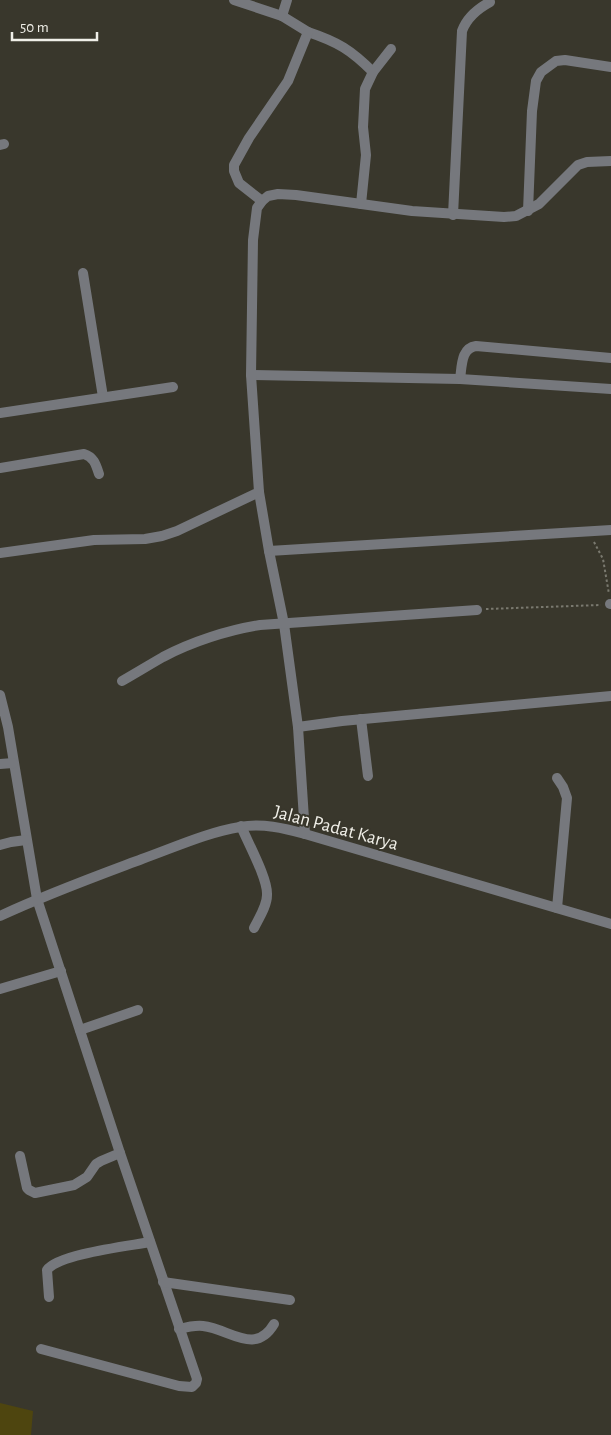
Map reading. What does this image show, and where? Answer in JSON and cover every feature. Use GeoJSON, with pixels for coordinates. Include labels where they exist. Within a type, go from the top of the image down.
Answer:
{"type":"FeatureCollection","features":[{"type":"Feature","properties":{"kind":"street"},"geometry":{"type":"LineString","coordinates":[[234,0],[282,16],[308,32],[342,46],[373,72]]}},
{"type":"Feature","properties":{"kind":"street"},"geometry":{"type":"LineString","coordinates":[[282,16],[287,0]]}},
{"type":"Feature","properties":{"kind":"street"},"geometry":{"type":"LineString","coordinates":[[453,215],[462,31],[473,13],[490,2]]}},
{"type":"Feature","properties":{"kind":"street"},"geometry":{"type":"LineString","coordinates":[[262,201],[239,183],[234,171],[234,165],[249,138],[288,81],[308,32]]}},
{"type":"Feature","properties":{"kind":"street"},"geometry":{"type":"LineString","coordinates":[[361,204],[366,154],[363,127],[365,89],[373,72],[391,49]]}},
{"type":"Feature","properties":{"kind":"street"},"geometry":{"type":"LineString","coordinates":[[528,211],[532,111],[536,82],[541,72],[556,61],[565,60],[611,67]]}},
{"type":"Feature","properties":{"kind":"street"},"geometry":{"type":"LineString","coordinates":[[305,834],[298,727],[284,624],[259,492],[251,375],[253,240],[257,208],[268,196],[278,194],[453,215],[516,216],[539,204],[578,165],[587,162],[611,161]]}},
{"type":"Feature","properties":{"kind":"street"},"geometry":{"type":"LineString","coordinates":[[83,273],[103,398]]}},
{"type":"Feature","properties":{"kind":"street"},"geometry":{"type":"LineString","coordinates":[[460,378],[464,353],[468,348],[476,346],[611,358]]}},
{"type":"Feature","properties":{"kind":"street"},"geometry":{"type":"LineString","coordinates":[[251,375],[460,378],[611,389]]}},
{"type":"Feature","properties":{"kind":"street"},"geometry":{"type":"LineString","coordinates":[[0,413],[173,387]]}},
{"type":"Feature","properties":{"kind":"street"},"geometry":{"type":"LineString","coordinates":[[0,468],[84,454],[94,461],[99,474]]}},
{"type":"Feature","properties":{"kind":"street"},"geometry":{"type":"LineString","coordinates":[[0,553],[94,540],[145,539],[162,536],[259,492]]}},
{"type":"Feature","properties":{"kind":"street"},"geometry":{"type":"LineString","coordinates":[[269,551],[611,530]]}},
{"type":"Feature","properties":{"kind":"street"},"geometry":{"type":"LineString","coordinates":[[122,681],[165,656],[220,633],[260,625],[477,610]]}},
{"type":"Feature","properties":{"kind":"street"},"geometry":{"type":"LineString","coordinates":[[0,695],[8,727],[37,899],[120,1153],[197,1379],[194,1385],[188,1388],[41,1350]]}},
{"type":"Feature","properties":{"kind":"street"},"geometry":{"type":"LineString","coordinates":[[298,727],[361,719],[611,696]]}},
{"type":"Feature","properties":{"kind":"street"},"geometry":{"type":"LineString","coordinates":[[361,719],[368,776]]}},
{"type":"Feature","properties":{"kind":"street"},"geometry":{"type":"LineString","coordinates":[[0,764],[13,763]]}},
{"type":"Feature","properties":{"kind":"street"},"geometry":{"type":"LineString","coordinates":[[557,778],[567,798],[557,908]]}},
{"type":"Feature","properties":{"kind":"street"},"geometry":{"type":"LineString","coordinates":[[241,826],[260,871],[267,894],[266,902],[254,928]]}},
{"type":"Feature","properties":{"kind":"street","name":"Jalan Padat Karya"},"geometry":{"type":"LineString","coordinates":[[0,916],[37,899],[190,841],[241,826],[282,828],[305,834],[611,924]]}},
{"type":"Feature","properties":{"kind":"street"},"geometry":{"type":"LineString","coordinates":[[0,845],[26,840]]}},
{"type":"Feature","properties":{"kind":"street"},"geometry":{"type":"LineString","coordinates":[[0,988],[61,971]]}},
{"type":"Feature","properties":{"kind":"street"},"geometry":{"type":"LineString","coordinates":[[80,1030],[138,1010]]}},
{"type":"Feature","properties":{"kind":"street"},"geometry":{"type":"LineString","coordinates":[[20,1156],[27,1188],[35,1193],[74,1185],[86,1177],[101,1160],[120,1153]]}},
{"type":"Feature","properties":{"kind":"street"},"geometry":{"type":"LineString","coordinates":[[49,1297],[46,1274],[48,1267],[56,1262],[108,1249],[150,1242]]}},
{"type":"Feature","properties":{"kind":"street"},"geometry":{"type":"LineString","coordinates":[[164,1282],[290,1300]]}},
{"type":"Feature","properties":{"kind":"street"},"geometry":{"type":"LineString","coordinates":[[179,1329],[202,1326],[253,1340],[262,1338],[270,1331],[274,1324]]}},
{"type":"Feature","properties":{"kind":"path"},"geometry":{"type":"LineString","coordinates":[[477,610],[611,604],[603,558],[588,531]]}},
{"type":"Feature","properties":{"kind":"shaded area"},"geometry":{"type":"Polygon","coordinates":[[[0,1403],[33,1411],[31,1435],[0,1435],[0,1403]]]}}]}
